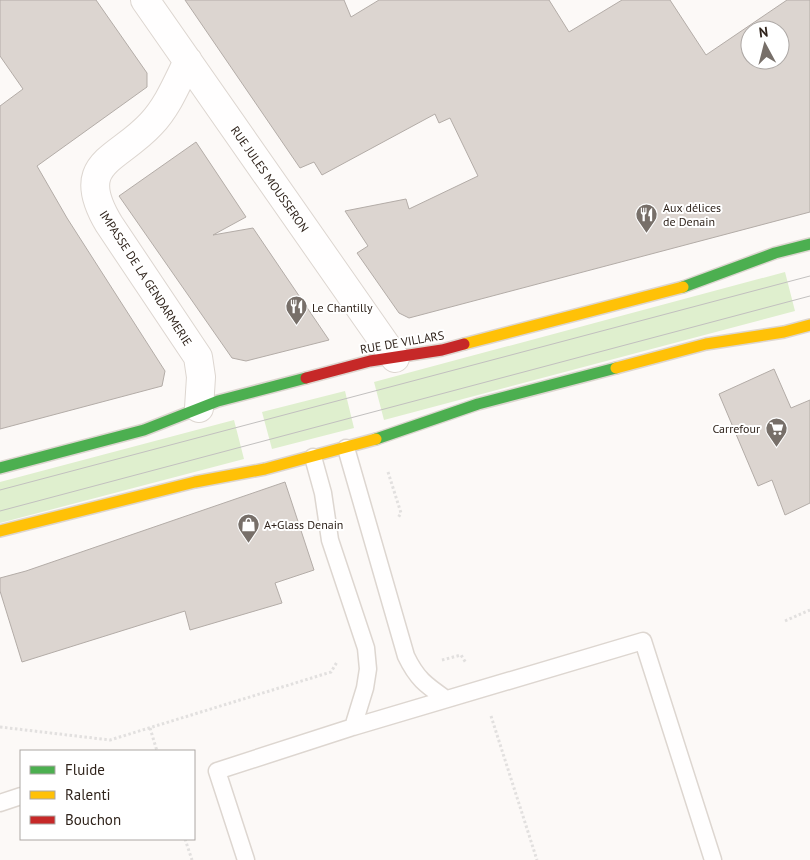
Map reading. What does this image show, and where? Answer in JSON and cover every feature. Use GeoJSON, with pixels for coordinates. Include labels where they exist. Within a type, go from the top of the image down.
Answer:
{"type":"FeatureCollection","features":[{"type":"Feature","properties":{"kind":"street","name":"RUE JULES MOUSSERON"},"geometry":{"type":"LineString","coordinates":[[144,0],[395,358]]}},
{"type":"Feature","properties":{"kind":"street","name":"IMPASSE DE LA GENDARMERIE"},"geometry":{"type":"LineString","coordinates":[[188,61],[166,107],[139,136],[101,166],[96,177],[96,189],[97,200],[109,224],[198,357],[201,377],[199,408]]}},
{"type":"Feature","properties":{"kind":"street","name":"RUE DE VILLARS"},"geometry":{"type":"LineString","coordinates":[[0,468],[144,430],[218,401],[370,361],[442,350],[694,284],[774,252],[810,244]]}},
{"type":"Feature","properties":{"kind":"street"},"geometry":{"type":"LineString","coordinates":[[0,531],[195,482],[243,474],[313,457],[375,439],[487,401],[706,344],[784,332],[810,325]]}},
{"type":"Feature","properties":{"kind":"lane"},"geometry":{"type":"LineString","coordinates":[[346,448],[406,656],[414,673],[423,683],[446,699]]}},
{"type":"Feature","properties":{"kind":"lane"},"geometry":{"type":"LineString","coordinates":[[313,457],[323,493],[330,540],[366,648],[368,669],[365,688],[353,727]]}},
{"type":"Feature","properties":{"kind":"lane"},"geometry":{"type":"LineString","coordinates":[[246,860],[218,771],[353,727],[643,642],[713,860]]}},
{"type":"Feature","properties":{"kind":"lane"},"geometry":{"type":"LineString","coordinates":[[0,803],[20,796]]}},
{"type":"Feature","properties":{"kind":"path"},"geometry":{"type":"LineString","coordinates":[[375,439],[394,485],[400,513],[380,564]]}},
{"type":"Feature","properties":{"kind":"path"},"geometry":{"type":"LineString","coordinates":[[785,621],[810,610]]}},
{"type":"Feature","properties":{"kind":"path"},"geometry":{"type":"LineString","coordinates":[[0,726],[110,740],[150,728],[331,672],[345,648],[356,617]]}},
{"type":"Feature","properties":{"kind":"path"},"geometry":{"type":"LineString","coordinates":[[150,728],[157,750]]}},
{"type":"Feature","properties":{"kind":"path"},"geometry":{"type":"LineString","coordinates":[[185,840],[192,860]]}},
{"type":"Feature","properties":{"kind":"green space"},"geometry":{"type":"Polygon","coordinates":[[[785,272],[795,311],[384,420],[374,382],[785,272]]]}},
{"type":"Feature","properties":{"kind":"green space"},"geometry":{"type":"Polygon","coordinates":[[[345,391],[354,428],[272,449],[262,412],[345,391]]]}},
{"type":"Feature","properties":{"kind":"green space"},"geometry":{"type":"Polygon","coordinates":[[[234,420],[244,459],[0,523],[0,482],[234,420]]]}},
{"type":"Feature","properties":{"kind":"building"},"geometry":{"type":"Polygon","coordinates":[[[0,0],[96,0],[147,73],[147,87],[37,166],[67,218],[165,371],[162,386],[0,429],[0,106],[23,89],[0,56],[0,0]]]}},
{"type":"Feature","properties":{"kind":"building"},"geometry":{"type":"Polygon","coordinates":[[[185,0],[344,0],[351,17],[379,0],[549,0],[569,32],[622,0],[670,0],[706,55],[740,32],[740,70],[790,70],[790,20],[758,20],[787,0],[810,0],[810,212],[409,318],[399,313],[357,253],[368,246],[345,211],[406,199],[409,209],[478,176],[450,118],[439,123],[435,114],[322,175],[314,162],[300,168],[185,0]]]}},
{"type":"Feature","properties":{"kind":"building"},"geometry":{"type":"Polygon","coordinates":[[[196,142],[246,217],[213,235],[253,228],[329,340],[246,361],[232,358],[119,196],[196,142]]]}},
{"type":"Feature","properties":{"kind":"building","name":"Carrefour"},"geometry":{"type":"Polygon","coordinates":[[[774,369],[791,408],[810,400],[810,503],[785,515],[772,480],[758,486],[719,394],[774,369]]]}},
{"type":"Feature","properties":{"kind":"building"},"geometry":{"type":"Polygon","coordinates":[[[285,482],[314,570],[275,583],[282,603],[190,630],[185,611],[22,662],[0,591],[0,578],[26,571],[285,482]]]}},
{"type":"Feature","properties":{"kind":"tram line"},"geometry":{"type":"LineString","coordinates":[[0,490],[810,276]]}},
{"type":"Feature","properties":{"kind":"tram line"},"geometry":{"type":"LineString","coordinates":[[0,511],[810,296]]}},
{"type":"Feature","properties":{"kind":"traffic: fast"},"geometry":{"type":"LineString","coordinates":[[683,287],[775,253],[810,244]]}},
{"type":"Feature","properties":{"kind":"traffic: fast"},"geometry":{"type":"LineString","coordinates":[[376,439],[478,404],[616,368]]}},
{"type":"Feature","properties":{"kind":"traffic: fast"},"geometry":{"type":"LineString","coordinates":[[0,468],[144,430],[218,401],[306,378]]}},
{"type":"Feature","properties":{"kind":"traffic: slow"},"geometry":{"type":"LineString","coordinates":[[464,344],[683,287]]}},
{"type":"Feature","properties":{"kind":"traffic: slow"},"geometry":{"type":"LineString","coordinates":[[616,368],[706,344],[784,332],[810,325]]}},
{"type":"Feature","properties":{"kind":"traffic: slow"},"geometry":{"type":"LineString","coordinates":[[0,531],[195,482],[265,469],[376,439]]}},
{"type":"Feature","properties":{"kind":"traffic: jam"},"geometry":{"type":"LineString","coordinates":[[306,378],[370,361],[442,350],[464,344]]}},
{"type":"Feature","properties":{"kind":"place","name":"Aux délices de Denain"},"geometry":{"type":"Point","coordinates":[647,233]}},
{"type":"Feature","properties":{"kind":"place","name":"Le Chantilly"},"geometry":{"type":"Point","coordinates":[296,326]}},
{"type":"Feature","properties":{"kind":"place","name":"Carrefour"},"geometry":{"type":"Point","coordinates":[776,447]}},
{"type":"Feature","properties":{"kind":"place","name":"A+Glass Denain"},"geometry":{"type":"Point","coordinates":[248,543]}}]}
